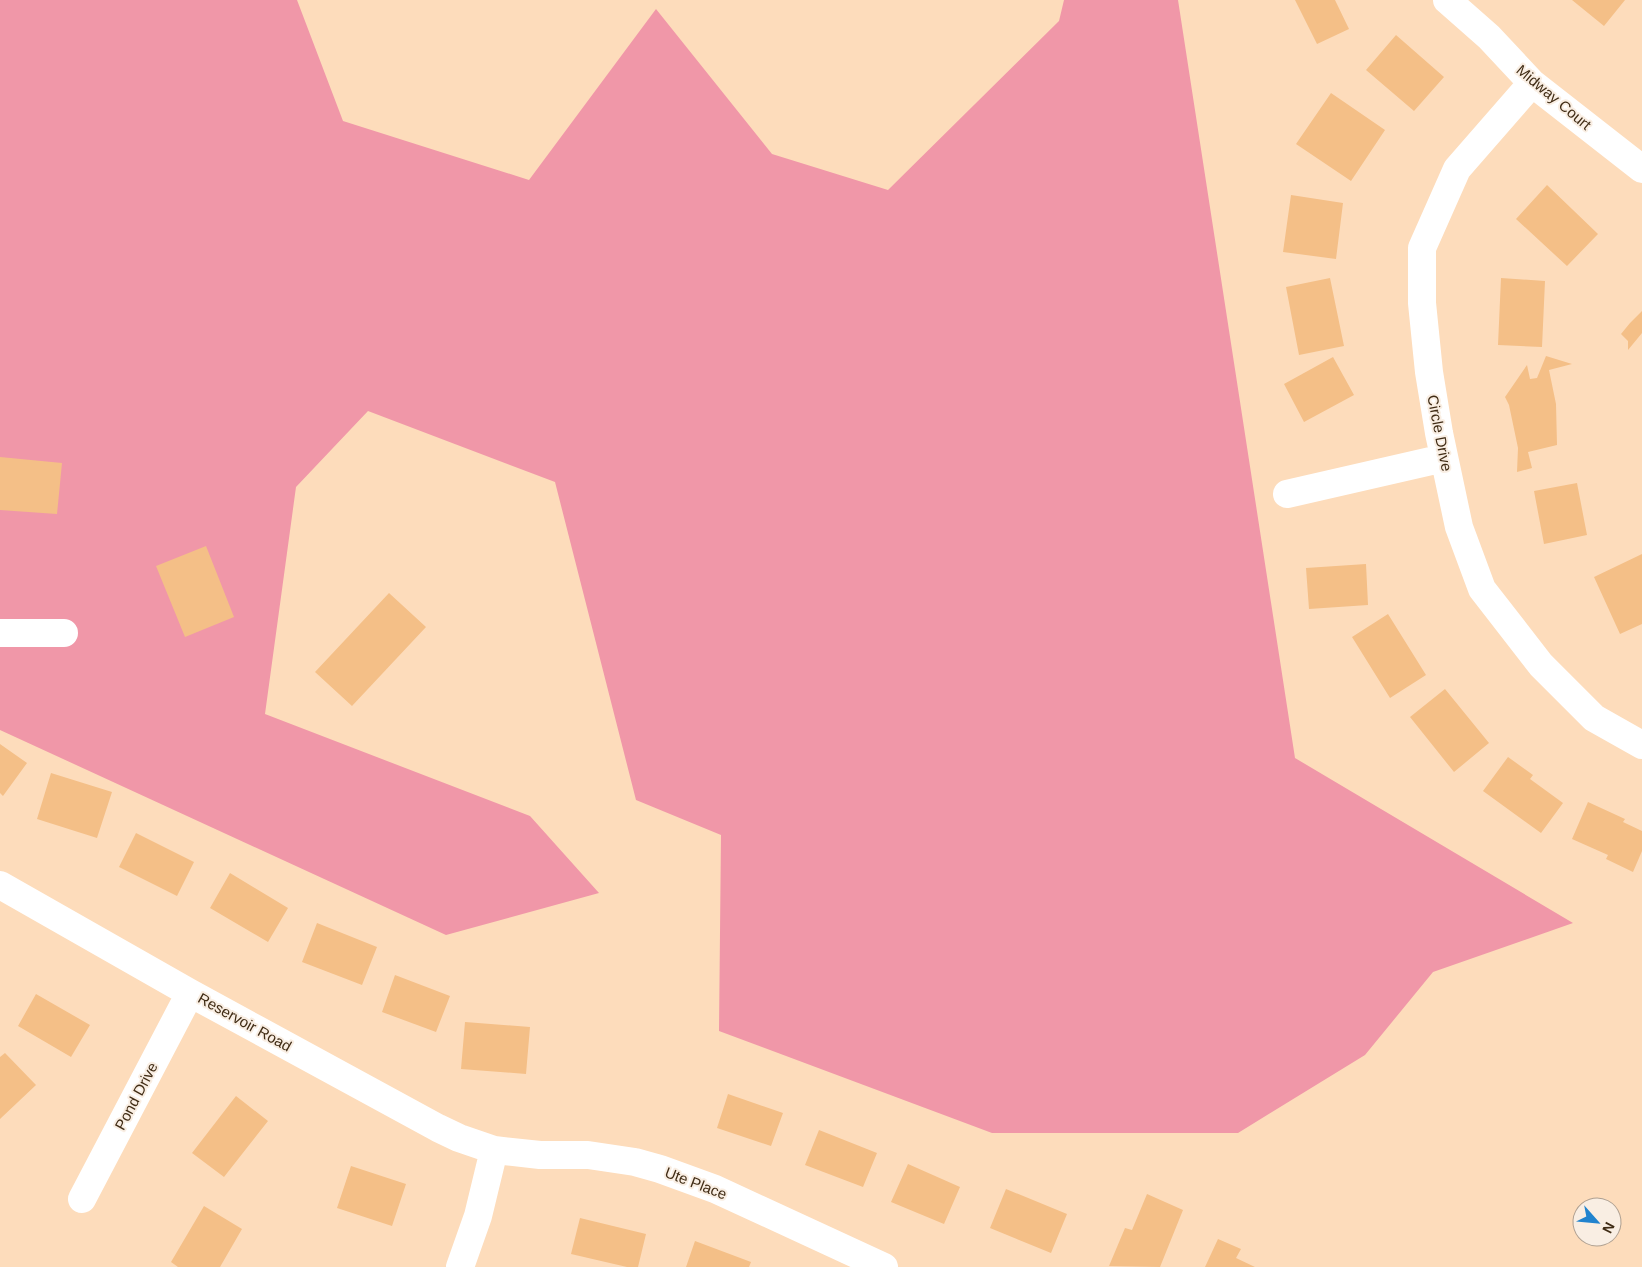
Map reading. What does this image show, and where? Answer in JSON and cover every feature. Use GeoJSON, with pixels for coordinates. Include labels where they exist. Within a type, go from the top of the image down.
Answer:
{"type":"FeatureCollection","features":[{"type":"Feature","properties":{"kind":"street","name":"Midway Court"},"geometry":{"type":"LineString","coordinates":[[1447,0],[1489,38],[1532,83],[1642,169]]}},
{"type":"Feature","properties":{"kind":"street","name":"Circle Drive"},"geometry":{"type":"LineString","coordinates":[[1532,83],[1457,169],[1422,248],[1422,303],[1429,372],[1444,458],[1459,527],[1482,589],[1541,665],[1594,718],[1642,744]]}},
{"type":"Feature","properties":{"kind":"street"},"geometry":{"type":"LineString","coordinates":[[1287,494],[1444,458]]}},
{"type":"Feature","properties":{"kind":"street"},"geometry":{"type":"LineString","coordinates":[[0,634],[64,633]]}},
{"type":"Feature","properties":{"kind":"street","name":"Reservoir Road"},"geometry":{"type":"LineString","coordinates":[[0,885],[190,993],[438,1128],[459,1138],[494,1150]]}},
{"type":"Feature","properties":{"kind":"street","name":"Pond Drive"},"geometry":{"type":"LineString","coordinates":[[82,1199],[190,993]]}},
{"type":"Feature","properties":{"kind":"street"},"geometry":{"type":"LineString","coordinates":[[460,1267],[478,1216],[494,1150]]}},
{"type":"Feature","properties":{"kind":"street","name":"Ute Place"},"geometry":{"type":"LineString","coordinates":[[494,1150],[540,1155],[588,1155],[660,1168],[715,1189],[884,1267]]}},
{"type":"Feature","properties":{"kind":"shaded area"},"geometry":{"type":"Polygon","coordinates":[[[0,0],[297,0],[343,121],[529,180],[656,9],[772,154],[888,190],[1059,21],[1064,0],[1178,0],[1295,758],[1573,923],[1433,972],[1365,1055],[1238,1133],[992,1133],[719,1031],[721,835],[636,800],[555,482],[368,411],[296,487],[265,714],[530,816],[599,893],[446,935],[0,730],[0,0]]]}},
{"type":"Feature","properties":{"kind":"building"},"geometry":{"type":"Polygon","coordinates":[[[1295,0],[1335,0],[1349,29],[1317,44],[1295,0]]]}},
{"type":"Feature","properties":{"kind":"building"},"geometry":{"type":"Polygon","coordinates":[[[1572,0],[1625,0],[1604,26],[1572,0]]]}},
{"type":"Feature","properties":{"kind":"building"},"geometry":{"type":"Polygon","coordinates":[[[1396,35],[1444,77],[1414,111],[1366,70],[1396,35]]]}},
{"type":"Feature","properties":{"kind":"building"},"geometry":{"type":"Polygon","coordinates":[[[1331,93],[1385,130],[1351,181],[1296,144],[1331,93]]]}},
{"type":"Feature","properties":{"kind":"building"},"geometry":{"type":"Polygon","coordinates":[[[1547,185],[1598,234],[1567,266],[1516,219],[1547,185]]]}},
{"type":"Feature","properties":{"kind":"building"},"geometry":{"type":"Polygon","coordinates":[[[1291,195],[1343,203],[1336,259],[1283,252],[1291,195]]]}},
{"type":"Feature","properties":{"kind":"building"},"geometry":{"type":"Polygon","coordinates":[[[1330,278],[1344,346],[1299,355],[1286,287],[1330,278]]]}},
{"type":"Feature","properties":{"kind":"building"},"geometry":{"type":"Polygon","coordinates":[[[1501,278],[1545,281],[1542,347],[1498,345],[1501,278]]]}},
{"type":"Feature","properties":{"kind":"building"},"geometry":{"type":"Polygon","coordinates":[[[1642,311],[1642,333],[1628,350],[1628,341],[1621,334],[1642,311]]]}},
{"type":"Feature","properties":{"kind":"building"},"geometry":{"type":"Polygon","coordinates":[[[1546,356],[1572,364],[1549,370],[1556,404],[1557,445],[1528,452],[1532,468],[1517,472],[1518,448],[1509,405],[1505,397],[1527,365],[1530,379],[1537,378],[1546,356]]]}},
{"type":"Feature","properties":{"kind":"building"},"geometry":{"type":"Polygon","coordinates":[[[1333,357],[1354,395],[1304,422],[1284,384],[1333,357]]]}},
{"type":"Feature","properties":{"kind":"building"},"geometry":{"type":"Polygon","coordinates":[[[0,457],[62,463],[57,514],[0,510],[0,457]]]}},
{"type":"Feature","properties":{"kind":"building"},"geometry":{"type":"Polygon","coordinates":[[[1577,483],[1587,535],[1544,544],[1534,491],[1577,483]]]}},
{"type":"Feature","properties":{"kind":"building"},"geometry":{"type":"Polygon","coordinates":[[[206,546],[234,617],[185,637],[156,566],[206,546]]]}},
{"type":"Feature","properties":{"kind":"building"},"geometry":{"type":"Polygon","coordinates":[[[1642,554],[1642,624],[1620,634],[1594,577],[1642,554]]]}},
{"type":"Feature","properties":{"kind":"building"},"geometry":{"type":"Polygon","coordinates":[[[1366,564],[1368,605],[1309,609],[1306,568],[1366,564]]]}},
{"type":"Feature","properties":{"kind":"building"},"geometry":{"type":"Polygon","coordinates":[[[389,593],[426,627],[352,706],[315,672],[389,593]]]}},
{"type":"Feature","properties":{"kind":"building"},"geometry":{"type":"Polygon","coordinates":[[[1388,614],[1426,675],[1390,698],[1352,637],[1388,614]]]}},
{"type":"Feature","properties":{"kind":"building"},"geometry":{"type":"Polygon","coordinates":[[[1445,689],[1489,743],[1454,772],[1410,717],[1445,689]]]}},
{"type":"Feature","properties":{"kind":"building"},"geometry":{"type":"Polygon","coordinates":[[[0,744],[27,763],[3,796],[0,793],[0,744]]]}},
{"type":"Feature","properties":{"kind":"building"},"geometry":{"type":"Polygon","coordinates":[[[1508,757],[1533,775],[1530,779],[1563,803],[1541,833],[1483,791],[1508,757]]]}},
{"type":"Feature","properties":{"kind":"building"},"geometry":{"type":"Polygon","coordinates":[[[51,773],[112,792],[97,838],[37,819],[51,773]]]}},
{"type":"Feature","properties":{"kind":"building"},"geometry":{"type":"Polygon","coordinates":[[[1588,802],[1625,819],[1623,822],[1642,831],[1642,851],[1633,872],[1606,859],[1608,855],[1572,839],[1588,802]]]}},
{"type":"Feature","properties":{"kind":"building"},"geometry":{"type":"Polygon","coordinates":[[[136,833],[194,862],[177,896],[119,867],[136,833]]]}},
{"type":"Feature","properties":{"kind":"building"},"geometry":{"type":"Polygon","coordinates":[[[230,873],[288,908],[268,942],[210,908],[230,873]]]}},
{"type":"Feature","properties":{"kind":"building"},"geometry":{"type":"Polygon","coordinates":[[[317,923],[377,947],[362,985],[302,962],[317,923]]]}},
{"type":"Feature","properties":{"kind":"building"},"geometry":{"type":"Polygon","coordinates":[[[395,975],[450,996],[436,1032],[382,1012],[395,975]]]}},
{"type":"Feature","properties":{"kind":"building"},"geometry":{"type":"Polygon","coordinates":[[[36,994],[90,1025],[71,1057],[18,1026],[36,994]]]}},
{"type":"Feature","properties":{"kind":"building"},"geometry":{"type":"Polygon","coordinates":[[[465,1022],[530,1027],[526,1074],[461,1069],[465,1022]]]}},
{"type":"Feature","properties":{"kind":"building"},"geometry":{"type":"Polygon","coordinates":[[[5,1053],[36,1085],[0,1119],[0,1057],[5,1053]]]}},
{"type":"Feature","properties":{"kind":"building"},"geometry":{"type":"Polygon","coordinates":[[[728,1094],[783,1113],[771,1146],[717,1128],[728,1094]]]}},
{"type":"Feature","properties":{"kind":"building"},"geometry":{"type":"Polygon","coordinates":[[[236,1096],[268,1121],[224,1177],[192,1153],[236,1096]]]}},
{"type":"Feature","properties":{"kind":"building"},"geometry":{"type":"Polygon","coordinates":[[[819,1130],[877,1153],[863,1187],[805,1165],[819,1130]]]}},
{"type":"Feature","properties":{"kind":"building"},"geometry":{"type":"Polygon","coordinates":[[[908,1164],[960,1187],[944,1224],[891,1202],[908,1164]]]}},
{"type":"Feature","properties":{"kind":"building"},"geometry":{"type":"Polygon","coordinates":[[[351,1166],[406,1184],[392,1226],[337,1208],[351,1166]]]}},
{"type":"Feature","properties":{"kind":"building"},"geometry":{"type":"Polygon","coordinates":[[[1006,1189],[1067,1214],[1051,1253],[990,1228],[1006,1189]]]}},
{"type":"Feature","properties":{"kind":"building"},"geometry":{"type":"Polygon","coordinates":[[[1147,1194],[1183,1210],[1160,1267],[1109,1266],[1125,1228],[1132,1230],[1147,1194]]]}},
{"type":"Feature","properties":{"kind":"building"},"geometry":{"type":"Polygon","coordinates":[[[204,1206],[242,1229],[220,1267],[178,1267],[171,1262],[204,1206]]]}},
{"type":"Feature","properties":{"kind":"building"},"geometry":{"type":"Polygon","coordinates":[[[580,1218],[646,1234],[638,1267],[627,1267],[571,1254],[580,1218]]]}},
{"type":"Feature","properties":{"kind":"building"},"geometry":{"type":"Polygon","coordinates":[[[1218,1239],[1241,1249],[1236,1258],[1255,1267],[1205,1267],[1218,1239]]]}},
{"type":"Feature","properties":{"kind":"building"},"geometry":{"type":"Polygon","coordinates":[[[695,1241],[751,1262],[749,1267],[686,1267],[695,1241]]]}}]}
